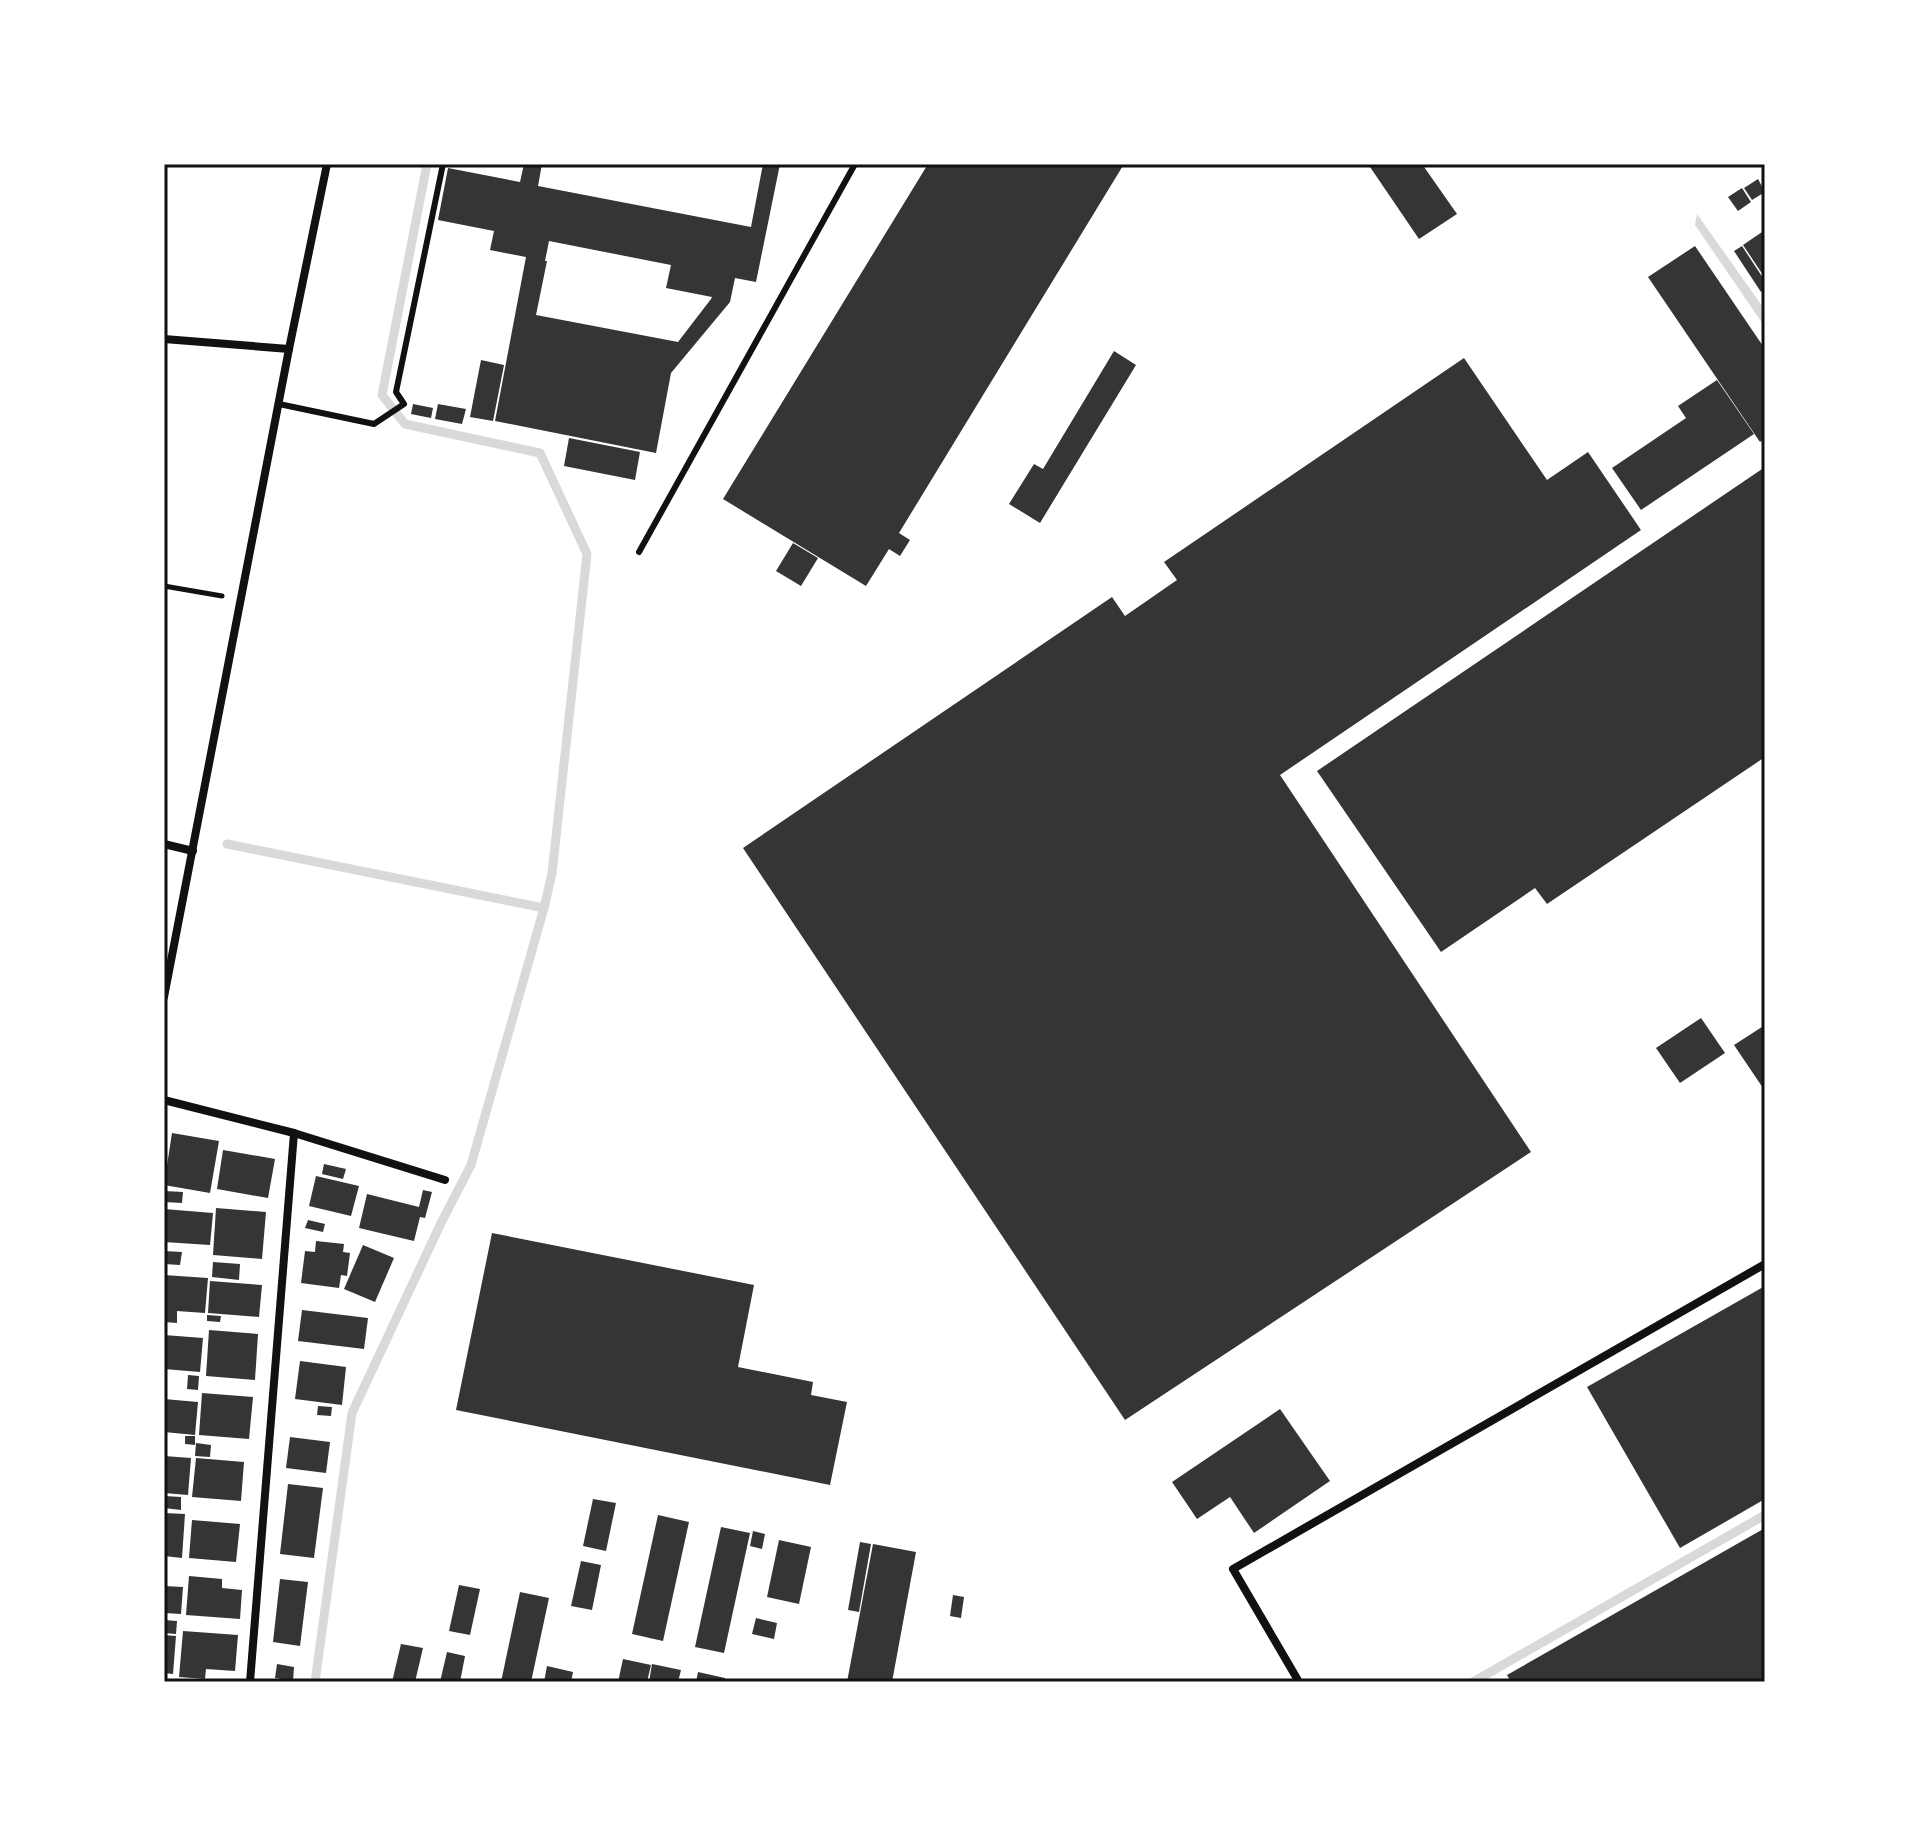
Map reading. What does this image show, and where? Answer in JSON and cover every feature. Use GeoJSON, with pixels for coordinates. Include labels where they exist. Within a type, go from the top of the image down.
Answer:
{"type":"FeatureCollection","features":[{"type":"Feature","properties":{"kind":"street"},"geometry":{"type":"LineString","coordinates":[[164,997],[327,164]]}},
{"type":"Feature","properties":{"kind":"street"},"geometry":{"type":"LineString","coordinates":[[164,339],[289,349]]}},
{"type":"Feature","properties":{"kind":"street"},"geometry":{"type":"LineString","coordinates":[[164,844],[193,851]]}},
{"type":"Feature","properties":{"kind":"street"},"geometry":{"type":"LineString","coordinates":[[164,1100],[294,1133],[445,1180]]}},
{"type":"Feature","properties":{"kind":"street"},"geometry":{"type":"LineString","coordinates":[[250,1682],[294,1133]]}},
{"type":"Feature","properties":{"kind":"street"},"geometry":{"type":"LineString","coordinates":[[1299,1682],[1233,1569],[1765,1264]]}},
{"type":"Feature","properties":{"kind":"lane"},"geometry":{"type":"LineString","coordinates":[[279,404],[374,424],[404,404],[396,392],[443,164]]}},
{"type":"Feature","properties":{"kind":"lane"},"geometry":{"type":"LineString","coordinates":[[639,552],[855,164]]}},
{"type":"Feature","properties":{"kind":"path"},"geometry":{"type":"LineString","coordinates":[[164,586],[241,599]]}},
{"type":"Feature","properties":{"kind":"shaded area"},"geometry":{"type":"Polygon","coordinates":[[[1697,214],[1765,310],[1765,327],[1695,225],[1697,214]]]}},
{"type":"Feature","properties":{"kind":"building"},"geometry":{"type":"Polygon","coordinates":[[[524,164],[542,164],[538,186],[751,227],[763,164],[780,164],[756,282],[735,278],[730,302],[671,373],[656,453],[495,421],[526,257],[490,250],[494,231],[438,220],[448,168],[520,182],[524,164]],[[549,241],[536,315],[678,342],[712,297],[666,288],[671,265],[549,241]]]}},
{"type":"Feature","properties":{"kind":"building"},"geometry":{"type":"Polygon","coordinates":[[[928,164],[1124,164],[899,533],[910,540],[900,556],[889,549],[866,586],[723,499],[928,164]]]}},
{"type":"Feature","properties":{"kind":"building"},"geometry":{"type":"Polygon","coordinates":[[[1368,164],[1422,164],[1457,214],[1419,239],[1368,164]]]}},
{"type":"Feature","properties":{"kind":"building"},"geometry":{"type":"Polygon","coordinates":[[[1758,179],[1765,192],[1752,200],[1744,188],[1758,179]]]}},
{"type":"Feature","properties":{"kind":"building"},"geometry":{"type":"Polygon","coordinates":[[[1742,188],[1751,202],[1738,211],[1728,197],[1742,188]]]}},
{"type":"Feature","properties":{"kind":"building"},"geometry":{"type":"Polygon","coordinates":[[[1765,230],[1765,278],[1743,245],[1765,230]]]}},
{"type":"Feature","properties":{"kind":"building"},"geometry":{"type":"Polygon","coordinates":[[[1695,246],[1765,349],[1765,438],[1760,442],[1648,277],[1695,246]]]}},
{"type":"Feature","properties":{"kind":"building"},"geometry":{"type":"Polygon","coordinates":[[[1742,246],[1765,281],[1765,289],[1761,292],[1734,251],[1742,246]]]}},
{"type":"Feature","properties":{"kind":"building"},"geometry":{"type":"Polygon","coordinates":[[[1114,351],[1136,365],[1040,523],[1009,504],[1034,464],[1043,469],[1114,351]]]}},
{"type":"Feature","properties":{"kind":"building"},"geometry":{"type":"Polygon","coordinates":[[[1464,358],[1547,480],[1588,452],[1641,530],[1280,775],[1531,1152],[1125,1420],[743,848],[1112,597],[1125,616],[1177,580],[1164,562],[1464,358]]]}},
{"type":"Feature","properties":{"kind":"building"},"geometry":{"type":"Polygon","coordinates":[[[481,360],[504,365],[493,421],[470,417],[481,360]]]}},
{"type":"Feature","properties":{"kind":"building"},"geometry":{"type":"Polygon","coordinates":[[[1717,380],[1754,434],[1641,510],[1612,468],[1686,418],[1678,406],[1717,380]]]}},
{"type":"Feature","properties":{"kind":"building"},"geometry":{"type":"Polygon","coordinates":[[[413,404],[433,408],[431,418],[411,414],[413,404]]]}},
{"type":"Feature","properties":{"kind":"building"},"geometry":{"type":"Polygon","coordinates":[[[438,404],[466,409],[462,424],[435,419],[438,404]]]}},
{"type":"Feature","properties":{"kind":"building"},"geometry":{"type":"Polygon","coordinates":[[[569,438],[640,452],[635,480],[564,466],[569,438]]]}},
{"type":"Feature","properties":{"kind":"building"},"geometry":{"type":"Polygon","coordinates":[[[1765,467],[1765,757],[1547,904],[1535,888],[1441,952],[1317,771],[1765,467]]]}},
{"type":"Feature","properties":{"kind":"building"},"geometry":{"type":"Polygon","coordinates":[[[793,543],[818,558],[801,586],[776,571],[793,543]]]}},
{"type":"Feature","properties":{"kind":"building"},"geometry":{"type":"Polygon","coordinates":[[[1701,1018],[1725,1053],[1680,1083],[1656,1048],[1701,1018]]]}},
{"type":"Feature","properties":{"kind":"building"},"geometry":{"type":"Polygon","coordinates":[[[1765,1025],[1765,1091],[1734,1045],[1765,1025]]]}},
{"type":"Feature","properties":{"kind":"building"},"geometry":{"type":"Polygon","coordinates":[[[172,1133],[219,1141],[210,1193],[164,1185],[172,1133]]]}},
{"type":"Feature","properties":{"kind":"building"},"geometry":{"type":"Polygon","coordinates":[[[223,1150],[275,1159],[268,1198],[217,1189],[223,1150]]]}},
{"type":"Feature","properties":{"kind":"building"},"geometry":{"type":"Polygon","coordinates":[[[324,1164],[346,1169],[343,1179],[322,1174],[324,1164]]]}},
{"type":"Feature","properties":{"kind":"building"},"geometry":{"type":"Polygon","coordinates":[[[316,1176],[359,1186],[351,1216],[309,1206],[316,1176]]]}},
{"type":"Feature","properties":{"kind":"building"},"geometry":{"type":"Polygon","coordinates":[[[423,1190],[432,1192],[425,1218],[420,1217],[414,1241],[359,1228],[367,1194],[419,1207],[423,1190]]]}},
{"type":"Feature","properties":{"kind":"building"},"geometry":{"type":"Polygon","coordinates":[[[164,1191],[183,1192],[182,1203],[164,1202],[164,1191]]]}},
{"type":"Feature","properties":{"kind":"building"},"geometry":{"type":"Polygon","coordinates":[[[216,1208],[266,1212],[262,1259],[213,1255],[216,1208]]]}},
{"type":"Feature","properties":{"kind":"building"},"geometry":{"type":"Polygon","coordinates":[[[164,1209],[213,1213],[210,1245],[164,1242],[164,1209]]]}},
{"type":"Feature","properties":{"kind":"building"},"geometry":{"type":"Polygon","coordinates":[[[308,1220],[325,1224],[323,1232],[305,1228],[308,1220]]]}},
{"type":"Feature","properties":{"kind":"building"},"geometry":{"type":"Polygon","coordinates":[[[492,1233],[754,1285],[738,1367],[813,1382],[811,1395],[847,1402],[830,1485],[456,1410],[492,1233]]]}},
{"type":"Feature","properties":{"kind":"building"},"geometry":{"type":"Polygon","coordinates":[[[316,1241],[344,1244],[343,1252],[350,1253],[347,1276],[341,1275],[339,1288],[301,1283],[305,1251],[315,1252],[316,1241]]]}},
{"type":"Feature","properties":{"kind":"building"},"geometry":{"type":"Polygon","coordinates":[[[363,1245],[394,1258],[375,1302],[344,1289],[363,1245]]]}},
{"type":"Feature","properties":{"kind":"building"},"geometry":{"type":"Polygon","coordinates":[[[164,1251],[182,1252],[180,1265],[164,1264],[164,1251]]]}},
{"type":"Feature","properties":{"kind":"building"},"geometry":{"type":"Polygon","coordinates":[[[213,1262],[240,1264],[239,1280],[212,1277],[213,1262]]]}},
{"type":"Feature","properties":{"kind":"building"},"geometry":{"type":"Polygon","coordinates":[[[164,1275],[208,1278],[205,1313],[177,1311],[177,1323],[164,1322],[164,1275]]]}},
{"type":"Feature","properties":{"kind":"building"},"geometry":{"type":"Polygon","coordinates":[[[210,1281],[262,1285],[259,1317],[208,1313],[210,1281]]]}},
{"type":"Feature","properties":{"kind":"building"},"geometry":{"type":"Polygon","coordinates":[[[1765,1286],[1765,1499],[1680,1548],[1587,1387],[1765,1286]]]}},
{"type":"Feature","properties":{"kind":"building"},"geometry":{"type":"Polygon","coordinates":[[[302,1310],[368,1318],[364,1349],[298,1341],[302,1310]]]}},
{"type":"Feature","properties":{"kind":"building"},"geometry":{"type":"Polygon","coordinates":[[[207,1315],[221,1316],[220,1322],[207,1321],[207,1315]]]}},
{"type":"Feature","properties":{"kind":"building"},"geometry":{"type":"Polygon","coordinates":[[[209,1330],[258,1334],[255,1380],[206,1376],[209,1330]]]}},
{"type":"Feature","properties":{"kind":"building"},"geometry":{"type":"Polygon","coordinates":[[[164,1335],[203,1338],[200,1372],[164,1369],[164,1335]]]}},
{"type":"Feature","properties":{"kind":"building"},"geometry":{"type":"Polygon","coordinates":[[[300,1361],[346,1367],[342,1405],[295,1399],[300,1361]]]}},
{"type":"Feature","properties":{"kind":"building"},"geometry":{"type":"Polygon","coordinates":[[[188,1375],[199,1376],[198,1390],[187,1389],[188,1375]]]}},
{"type":"Feature","properties":{"kind":"building"},"geometry":{"type":"Polygon","coordinates":[[[202,1393],[253,1397],[249,1439],[199,1435],[202,1393]]]}},
{"type":"Feature","properties":{"kind":"building"},"geometry":{"type":"Polygon","coordinates":[[[164,1399],[198,1402],[195,1435],[164,1432],[164,1399]]]}},
{"type":"Feature","properties":{"kind":"building"},"geometry":{"type":"Polygon","coordinates":[[[318,1406],[332,1407],[331,1416],[317,1415],[318,1406]]]}},
{"type":"Feature","properties":{"kind":"building"},"geometry":{"type":"Polygon","coordinates":[[[1280,1409],[1330,1481],[1254,1533],[1230,1497],[1197,1519],[1172,1482],[1280,1409]]]}},
{"type":"Feature","properties":{"kind":"building"},"geometry":{"type":"Polygon","coordinates":[[[185,1436],[195,1436],[195,1445],[185,1444],[185,1436]]]}},
{"type":"Feature","properties":{"kind":"building"},"geometry":{"type":"Polygon","coordinates":[[[290,1437],[330,1442],[326,1473],[286,1468],[290,1437]]]}},
{"type":"Feature","properties":{"kind":"building"},"geometry":{"type":"Polygon","coordinates":[[[196,1443],[211,1445],[210,1457],[195,1456],[196,1443]]]}},
{"type":"Feature","properties":{"kind":"building"},"geometry":{"type":"Polygon","coordinates":[[[164,1456],[191,1458],[188,1495],[164,1493],[164,1456]]]}},
{"type":"Feature","properties":{"kind":"building"},"geometry":{"type":"Polygon","coordinates":[[[196,1458],[244,1462],[241,1501],[192,1497],[196,1458]]]}},
{"type":"Feature","properties":{"kind":"building"},"geometry":{"type":"Polygon","coordinates":[[[288,1484],[323,1488],[314,1558],[280,1554],[288,1484]]]}},
{"type":"Feature","properties":{"kind":"building"},"geometry":{"type":"Polygon","coordinates":[[[164,1496],[181,1497],[181,1510],[164,1508],[164,1496]]]}},
{"type":"Feature","properties":{"kind":"building"},"geometry":{"type":"Polygon","coordinates":[[[593,1499],[616,1503],[606,1551],[583,1546],[593,1499]]]}},
{"type":"Feature","properties":{"kind":"building"},"geometry":{"type":"Polygon","coordinates":[[[164,1513],[185,1514],[182,1558],[164,1556],[164,1513]]]}},
{"type":"Feature","properties":{"kind":"building"},"geometry":{"type":"Polygon","coordinates":[[[658,1515],[689,1522],[663,1641],[632,1634],[658,1515]]]}},
{"type":"Feature","properties":{"kind":"building"},"geometry":{"type":"Polygon","coordinates":[[[192,1520],[240,1524],[236,1562],[189,1558],[192,1520]]]}},
{"type":"Feature","properties":{"kind":"building"},"geometry":{"type":"Polygon","coordinates":[[[721,1527],[750,1533],[724,1653],[695,1647],[721,1527]]]}},
{"type":"Feature","properties":{"kind":"building"},"geometry":{"type":"Polygon","coordinates":[[[1765,1528],[1765,1682],[1511,1682],[1507,1675],[1765,1528]]]}},
{"type":"Feature","properties":{"kind":"building"},"geometry":{"type":"Polygon","coordinates":[[[753,1531],[765,1534],[762,1549],[750,1546],[753,1531]]]}},
{"type":"Feature","properties":{"kind":"building"},"geometry":{"type":"Polygon","coordinates":[[[779,1540],[811,1547],[799,1604],[767,1597],[779,1540]]]}},
{"type":"Feature","properties":{"kind":"building"},"geometry":{"type":"Polygon","coordinates":[[[860,1542],[871,1544],[859,1612],[848,1610],[860,1542]]]}},
{"type":"Feature","properties":{"kind":"building"},"geometry":{"type":"Polygon","coordinates":[[[873,1544],[916,1552],[892,1682],[847,1682],[873,1544]]]}},
{"type":"Feature","properties":{"kind":"building"},"geometry":{"type":"Polygon","coordinates":[[[581,1561],[601,1565],[592,1610],[571,1606],[581,1561]]]}},
{"type":"Feature","properties":{"kind":"building"},"geometry":{"type":"Polygon","coordinates":[[[189,1576],[222,1579],[222,1588],[242,1590],[240,1619],[186,1615],[189,1576]]]}},
{"type":"Feature","properties":{"kind":"building"},"geometry":{"type":"Polygon","coordinates":[[[280,1579],[308,1582],[300,1646],[273,1642],[280,1579]]]}},
{"type":"Feature","properties":{"kind":"building"},"geometry":{"type":"Polygon","coordinates":[[[459,1585],[480,1589],[470,1635],[449,1631],[459,1585]]]}},
{"type":"Feature","properties":{"kind":"building"},"geometry":{"type":"Polygon","coordinates":[[[164,1586],[183,1587],[181,1614],[164,1613],[164,1586]]]}},
{"type":"Feature","properties":{"kind":"building"},"geometry":{"type":"Polygon","coordinates":[[[520,1592],[549,1598],[531,1682],[501,1682],[520,1592]]]}},
{"type":"Feature","properties":{"kind":"building"},"geometry":{"type":"Polygon","coordinates":[[[953,1595],[964,1597],[961,1618],[950,1616],[953,1595]]]}},
{"type":"Feature","properties":{"kind":"building"},"geometry":{"type":"Polygon","coordinates":[[[756,1618],[777,1623],[774,1639],[752,1634],[756,1618]]]}},
{"type":"Feature","properties":{"kind":"building"},"geometry":{"type":"Polygon","coordinates":[[[164,1620],[177,1621],[176,1634],[164,1633],[164,1620]]]}},
{"type":"Feature","properties":{"kind":"building"},"geometry":{"type":"Polygon","coordinates":[[[183,1631],[238,1635],[235,1671],[206,1669],[205,1679],[179,1677],[183,1631]]]}},
{"type":"Feature","properties":{"kind":"building"},"geometry":{"type":"Polygon","coordinates":[[[164,1635],[176,1636],[173,1674],[164,1673],[164,1635]]]}},
{"type":"Feature","properties":{"kind":"building"},"geometry":{"type":"Polygon","coordinates":[[[401,1644],[423,1648],[415,1682],[392,1682],[401,1644]]]}},
{"type":"Feature","properties":{"kind":"building"},"geometry":{"type":"Polygon","coordinates":[[[447,1652],[465,1656],[460,1682],[440,1682],[447,1652]]]}},
{"type":"Feature","properties":{"kind":"building"},"geometry":{"type":"Polygon","coordinates":[[[623,1659],[651,1665],[647,1682],[618,1682],[623,1659]]]}},
{"type":"Feature","properties":{"kind":"building"},"geometry":{"type":"Polygon","coordinates":[[[277,1664],[294,1667],[293,1681],[275,1678],[277,1664]]]}},
{"type":"Feature","properties":{"kind":"building"},"geometry":{"type":"Polygon","coordinates":[[[652,1664],[681,1670],[678,1682],[649,1682],[652,1664]]]}},
{"type":"Feature","properties":{"kind":"building"},"geometry":{"type":"Polygon","coordinates":[[[547,1666],[573,1672],[571,1682],[544,1682],[547,1666]]]}},
{"type":"Feature","properties":{"kind":"building"},"geometry":{"type":"Polygon","coordinates":[[[698,1672],[725,1678],[724,1682],[696,1682],[698,1672]]]}},
{"type":"Feature","properties":{"kind":"waterway"},"geometry":{"type":"LineString","coordinates":[[315,1682],[352,1413],[471,1165],[544,908],[552,873],[587,554],[540,453],[405,424],[382,395],[427,164]]}},
{"type":"Feature","properties":{"kind":"waterway"},"geometry":{"type":"LineString","coordinates":[[227,844],[544,908]]}},
{"type":"Feature","properties":{"kind":"waterway"},"geometry":{"type":"LineString","coordinates":[[1473,1682],[1765,1515]]}}]}
